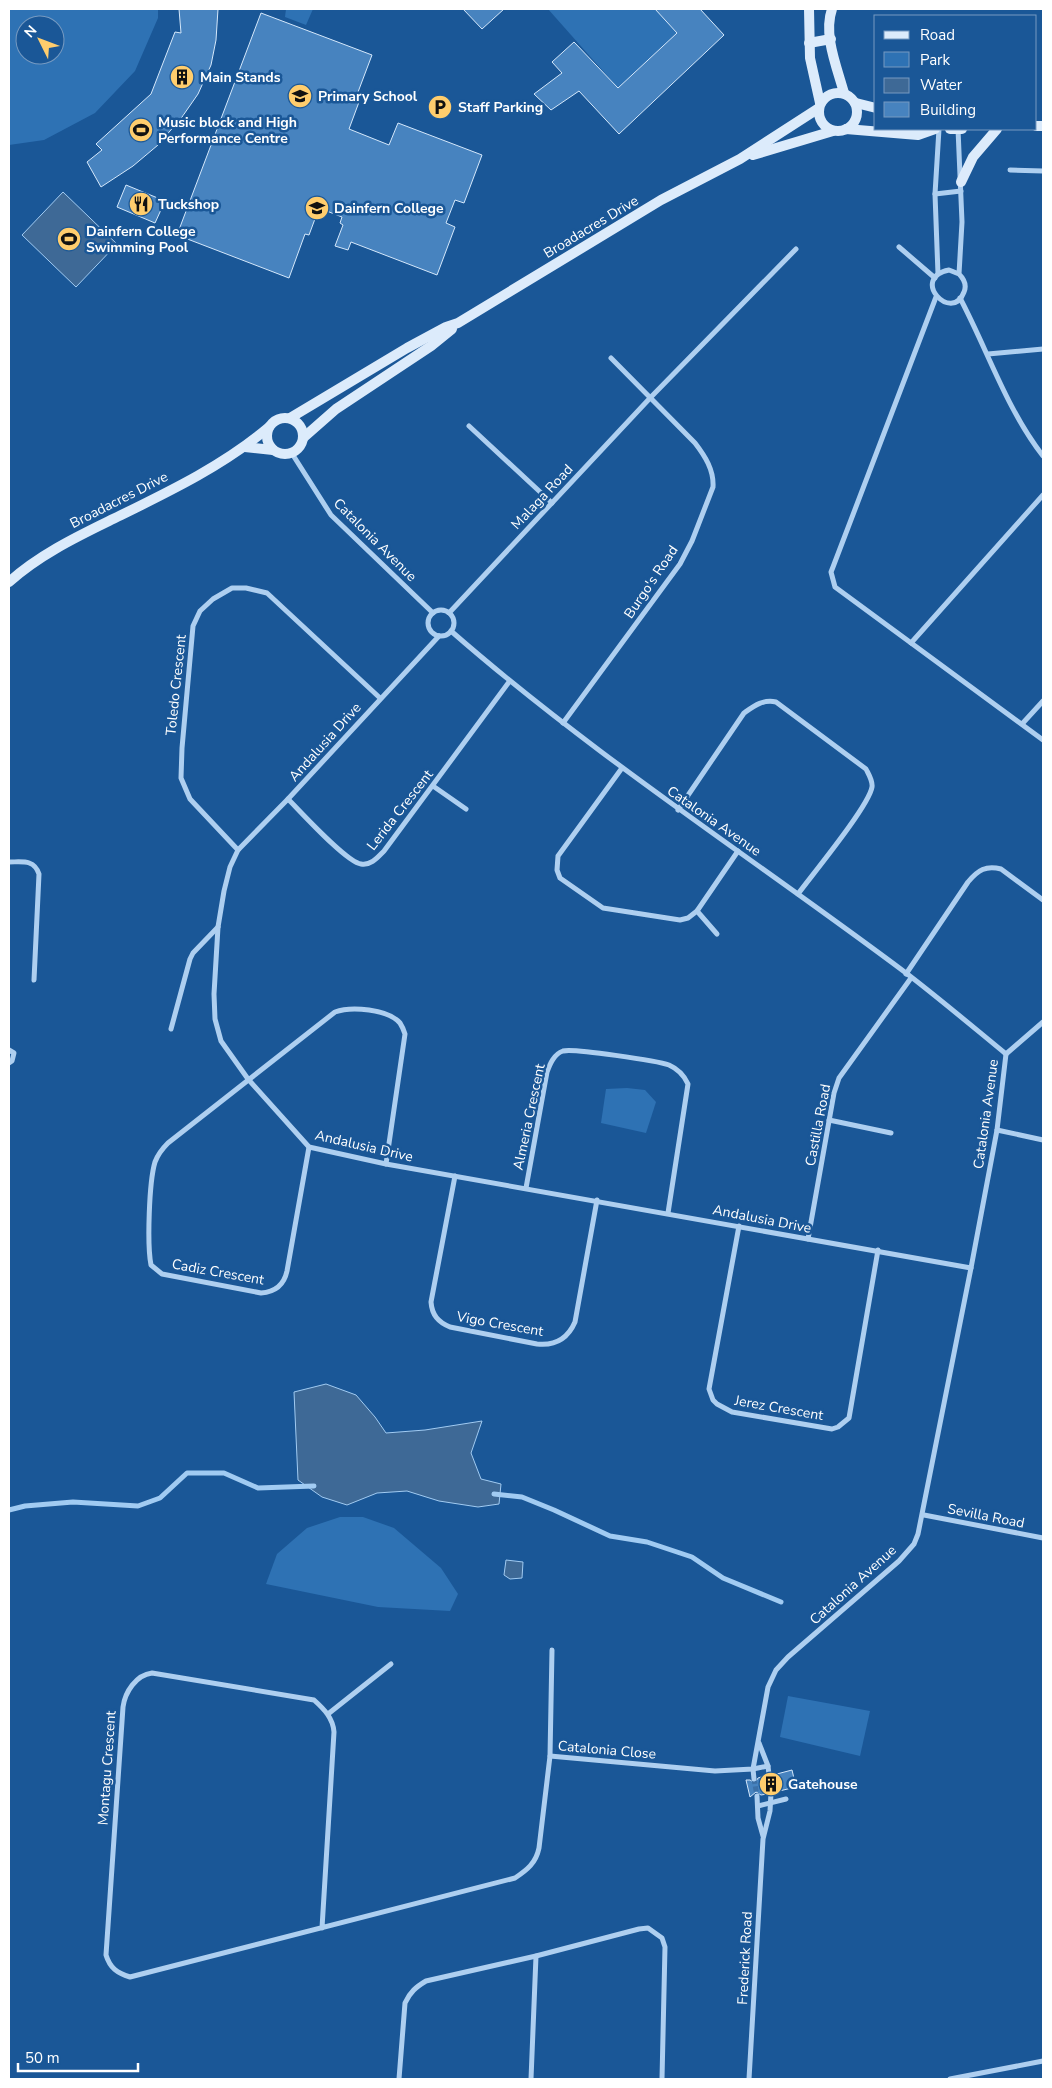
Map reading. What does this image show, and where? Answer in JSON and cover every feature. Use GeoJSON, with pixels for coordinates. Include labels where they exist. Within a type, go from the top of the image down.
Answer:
{"type":"FeatureCollection","features":[{"type":"Feature","properties":{"kind":"street"},"geometry":{"type":"LineString","coordinates":[[809,9],[810,58],[820,120],[833,130]]}},
{"type":"Feature","properties":{"kind":"street"},"geometry":{"type":"LineString","coordinates":[[832,9],[831,39],[844,93],[856,103],[857,115],[851,126],[846,129]]}},
{"type":"Feature","properties":{"kind":"street"},"geometry":{"type":"LineString","coordinates":[[809,43],[831,39]]}},
{"type":"Feature","properties":{"kind":"street","name":"Broadacres Drive"},"geometry":{"type":"LineString","coordinates":[[291,452],[301,444],[302,438],[336,409],[431,346],[458,323],[661,200],[740,159],[819,106],[828,95],[844,93]]}},
{"type":"Feature","properties":{"kind":"street"},"geometry":{"type":"LineString","coordinates":[[856,103],[874,108]]}},
{"type":"Feature","properties":{"kind":"street","name":"Broadacres Drive"},"geometry":{"type":"LineString","coordinates":[[740,159],[833,130],[846,129],[918,135],[933,130]]}},
{"type":"Feature","properties":{"kind":"street"},"geometry":{"type":"LineString","coordinates":[[936,130],[937,276],[933,288],[936,297],[940,301],[950,303],[960,298],[965,289],[965,284],[959,274],[961,186],[958,130]]}},
{"type":"Feature","properties":{"kind":"street"},"geometry":{"type":"LineString","coordinates":[[961,186],[972,157],[996,130]]}},
{"type":"Feature","properties":{"kind":"street"},"geometry":{"type":"LineString","coordinates":[[1010,170],[1043,171]]}},
{"type":"Feature","properties":{"kind":"street"},"geometry":{"type":"LineString","coordinates":[[935,194],[961,186]]}},
{"type":"Feature","properties":{"kind":"street"},"geometry":{"type":"LineString","coordinates":[[899,246],[937,276]]}},
{"type":"Feature","properties":{"kind":"street","name":"Malaga Road"},"geometry":{"type":"LineString","coordinates":[[449,613],[651,397],[796,249]]}},
{"type":"Feature","properties":{"kind":"street"},"geometry":{"type":"LineString","coordinates":[[937,276],[949,270],[959,274]]}},
{"type":"Feature","properties":{"kind":"street"},"geometry":{"type":"LineString","coordinates":[[936,297],[831,572],[835,587],[1043,740]]}},
{"type":"Feature","properties":{"kind":"street"},"geometry":{"type":"LineString","coordinates":[[960,298],[988,354],[997,380],[1012,408],[1043,456]]}},
{"type":"Feature","properties":{"kind":"street","name":"Broadacres Drive"},"geometry":{"type":"LineString","coordinates":[[9,582],[35,562],[72,539],[153,499],[245,447],[278,419],[290,418],[407,348],[446,327],[458,323]]}},
{"type":"Feature","properties":{"kind":"street"},"geometry":{"type":"LineString","coordinates":[[988,354],[1043,350]]}},
{"type":"Feature","properties":{"kind":"street"},"geometry":{"type":"LineString","coordinates":[[611,358],[651,397]]}},
{"type":"Feature","properties":{"kind":"street","name":"Burgo's Road"},"geometry":{"type":"LineString","coordinates":[[563,723],[680,564],[710,497],[713,480],[704,456],[695,443],[651,397]]}},
{"type":"Feature","properties":{"kind":"street"},"geometry":{"type":"LineString","coordinates":[[290,418],[300,426],[302,438]]}},
{"type":"Feature","properties":{"kind":"street"},"geometry":{"type":"LineString","coordinates":[[469,426],[552,503]]}},
{"type":"Feature","properties":{"kind":"street"},"geometry":{"type":"LineString","coordinates":[[269,427],[267,439],[273,450]]}},
{"type":"Feature","properties":{"kind":"street"},"geometry":{"type":"LineString","coordinates":[[245,447],[273,450],[285,454],[291,452]]}},
{"type":"Feature","properties":{"kind":"street","name":"Catalonia Avenue"},"geometry":{"type":"LineString","coordinates":[[291,452],[331,515],[432,613]]}},
{"type":"Feature","properties":{"kind":"street"},"geometry":{"type":"LineString","coordinates":[[912,643],[1043,495]]}},
{"type":"Feature","properties":{"kind":"street","name":"Toledo Crescent"},"geometry":{"type":"LineString","coordinates":[[238,850],[190,799],[180,778],[194,626],[200,611],[232,588],[246,588],[267,593],[380,698]]}},
{"type":"Feature","properties":{"kind":"street"},"geometry":{"type":"LineString","coordinates":[[438,610],[449,613],[454,621],[451,631],[444,636],[434,633],[428,624],[432,613],[438,610]]}},
{"type":"Feature","properties":{"kind":"street","name":"Catalonia Avenue"},"geometry":{"type":"LineString","coordinates":[[451,631],[509,682],[678,810],[798,894],[912,978],[1006,1054],[996,1130],[971,1268],[924,1515],[914,1544],[899,1560],[788,1657],[776,1670],[768,1686],[753,1769],[754,1779]]}},
{"type":"Feature","properties":{"kind":"street","name":"Andalusia Drive"},"geometry":{"type":"LineString","coordinates":[[439,636],[288,799],[238,850],[230,867],[218,927],[214,994],[215,1019],[221,1041],[248,1079],[309,1147],[386,1164],[971,1268]]}},
{"type":"Feature","properties":{"kind":"street","name":"Lerida Crescent"},"geometry":{"type":"LineString","coordinates":[[288,799],[347,857],[361,864],[375,861],[509,682]]}},
{"type":"Feature","properties":{"kind":"street"},"geometry":{"type":"LineString","coordinates":[[678,810],[744,713],[768,700],[776,702],[866,769],[871,776],[872,788],[861,810],[798,894]]}},
{"type":"Feature","properties":{"kind":"street"},"geometry":{"type":"LineString","coordinates":[[1022,724],[1043,701]]}},
{"type":"Feature","properties":{"kind":"street"},"geometry":{"type":"LineString","coordinates":[[622,768],[558,856],[557,870],[560,878],[597,906],[609,910],[680,920],[688,918],[697,910],[738,851]]}},
{"type":"Feature","properties":{"kind":"street"},"geometry":{"type":"LineString","coordinates":[[433,786],[466,809]]}},
{"type":"Feature","properties":{"kind":"street"},"geometry":{"type":"LineString","coordinates":[[9,862],[33,864],[37,867],[39,874],[34,980]]}},
{"type":"Feature","properties":{"kind":"street"},"geometry":{"type":"LineString","coordinates":[[906,974],[968,882],[978,871],[988,867],[1001,869],[1043,900]]}},
{"type":"Feature","properties":{"kind":"street"},"geometry":{"type":"LineString","coordinates":[[697,910],[717,934]]}},
{"type":"Feature","properties":{"kind":"street"},"geometry":{"type":"LineString","coordinates":[[170,1029],[190,959],[218,927]]}},
{"type":"Feature","properties":{"kind":"street","name":"Castilla Road"},"geometry":{"type":"LineString","coordinates":[[808,1239],[834,1093],[843,1070],[912,978]]}},
{"type":"Feature","properties":{"kind":"street","name":"Cadiz Crescent"},"geometry":{"type":"LineString","coordinates":[[309,1147],[287,1271],[285,1279],[277,1289],[261,1293],[162,1274],[151,1265],[148,1243],[155,1163],[160,1151],[248,1079],[335,1012],[348,1008],[367,1010],[387,1016],[400,1023],[405,1034],[406,1041],[386,1164]]}},
{"type":"Feature","properties":{"kind":"street"},"geometry":{"type":"LineString","coordinates":[[1006,1054],[1043,1022]]}},
{"type":"Feature","properties":{"kind":"street"},"geometry":{"type":"LineString","coordinates":[[9,1050],[14,1055],[9,1063]]}},
{"type":"Feature","properties":{"kind":"street","name":"Almeria Crescent"},"geometry":{"type":"LineString","coordinates":[[526,1188],[547,1072],[554,1058],[561,1051],[582,1051],[668,1065],[684,1077],[688,1084],[668,1213]]}},
{"type":"Feature","properties":{"kind":"street"},"geometry":{"type":"LineString","coordinates":[[830,1120],[891,1133]]}},
{"type":"Feature","properties":{"kind":"street"},"geometry":{"type":"LineString","coordinates":[[996,1130],[1043,1140]]}},
{"type":"Feature","properties":{"kind":"street","name":"Vigo Crescent"},"geometry":{"type":"LineString","coordinates":[[455,1176],[431,1302],[432,1311],[440,1321],[450,1327],[537,1344],[546,1345],[558,1341],[568,1334],[575,1322],[597,1200]]}},
{"type":"Feature","properties":{"kind":"street","name":"Jerez Crescent"},"geometry":{"type":"LineString","coordinates":[[739,1226],[710,1389],[713,1400],[732,1412],[832,1429],[849,1418],[878,1250]]}},
{"type":"Feature","properties":{"kind":"street","name":"Sevilla Road"},"geometry":{"type":"LineString","coordinates":[[924,1515],[1043,1538]]}},
{"type":"Feature","properties":{"kind":"street","name":"Catalonia Close"},"geometry":{"type":"LineString","coordinates":[[552,1650],[550,1756],[715,1771],[753,1769],[768,1766]]}},
{"type":"Feature","properties":{"kind":"street"},"geometry":{"type":"LineString","coordinates":[[322,1928],[334,1732],[334,1724],[328,1714],[392,1664]]}},
{"type":"Feature","properties":{"kind":"street","name":"Montagu Crescent"},"geometry":{"type":"LineString","coordinates":[[328,1714],[314,1700],[152,1673],[146,1674],[131,1686],[124,1696],[106,1955],[109,1965],[118,1974],[130,1977],[516,1878],[525,1872],[537,1858],[550,1756]]}},
{"type":"Feature","properties":{"kind":"street"},"geometry":{"type":"LineString","coordinates":[[759,1743],[768,1766],[769,1776]]}},
{"type":"Feature","properties":{"kind":"street","name":"Frederick Road"},"geometry":{"type":"LineString","coordinates":[[749,2079],[763,1839],[771,1802],[771,1792]]}},
{"type":"Feature","properties":{"kind":"street","name":"Frederick Road"},"geometry":{"type":"LineString","coordinates":[[757,1796],[763,1839]]}},
{"type":"Feature","properties":{"kind":"street"},"geometry":{"type":"LineString","coordinates":[[758,1806],[786,1799]]}},
{"type":"Feature","properties":{"kind":"street"},"geometry":{"type":"LineString","coordinates":[[399,2079],[405,2003],[413,1989],[426,1981],[536,1956],[639,1928],[648,1928],[656,1932],[662,1938],[665,1947],[662,2079]]}},
{"type":"Feature","properties":{"kind":"street"},"geometry":{"type":"LineString","coordinates":[[531,2079],[536,1956]]}},
{"type":"Feature","properties":{"kind":"street"},"geometry":{"type":"LineString","coordinates":[[950,2079],[1043,2061]]}},
{"type":"Feature","properties":{"kind":"green space"},"geometry":{"type":"Polygon","coordinates":[[[9,9],[158,9],[158,18],[135,71],[95,113],[44,140],[9,145],[9,9]]]}},
{"type":"Feature","properties":{"kind":"green space"},"geometry":{"type":"Polygon","coordinates":[[[286,9],[313,9],[306,25],[285,17],[286,9]]]}},
{"type":"Feature","properties":{"kind":"green space"},"geometry":{"type":"Polygon","coordinates":[[[548,9],[655,9],[677,33],[618,88],[548,9]]]}},
{"type":"Feature","properties":{"kind":"green space"},"geometry":{"type":"Polygon","coordinates":[[[627,1088],[645,1090],[656,1102],[646,1133],[601,1123],[606,1089],[627,1088]]]}},
{"type":"Feature","properties":{"kind":"green space"},"geometry":{"type":"Polygon","coordinates":[[[340,1517],[363,1517],[394,1528],[441,1568],[458,1594],[450,1611],[378,1607],[266,1584],[277,1554],[307,1528],[340,1517]]]}},
{"type":"Feature","properties":{"kind":"green space"},"geometry":{"type":"Polygon","coordinates":[[[788,1696],[870,1711],[860,1756],[780,1737],[788,1696]]]}},
{"type":"Feature","properties":{"kind":"water","name":"Dainfern College Swimming Pool"},"geometry":{"type":"Polygon","coordinates":[[[63,192],[117,244],[76,287],[22,235],[63,192]]]}},
{"type":"Feature","properties":{"kind":"water"},"geometry":{"type":"Polygon","coordinates":[[[326,1384],[356,1395],[386,1433],[425,1430],[482,1421],[471,1453],[481,1479],[501,1484],[499,1504],[478,1507],[439,1501],[407,1491],[377,1493],[347,1505],[322,1497],[298,1480],[294,1392],[326,1384]]]}},
{"type":"Feature","properties":{"kind":"water"},"geometry":{"type":"Polygon","coordinates":[[[506,1560],[523,1562],[522,1578],[510,1579],[504,1575],[506,1560]]]}},
{"type":"Feature","properties":{"kind":"building"},"geometry":{"type":"Polygon","coordinates":[[[179,9],[218,9],[216,40],[211,65],[198,94],[182,117],[158,145],[133,166],[101,187],[87,162],[102,150],[96,144],[151,94],[175,32],[181,33],[179,9]]]}},
{"type":"Feature","properties":{"kind":"building"},"geometry":{"type":"Polygon","coordinates":[[[463,9],[504,9],[482,29],[463,9]]]}},
{"type":"Feature","properties":{"kind":"building"},"geometry":{"type":"Polygon","coordinates":[[[655,9],[700,9],[724,35],[619,134],[579,91],[551,110],[534,94],[562,73],[552,62],[574,42],[618,88],[677,33],[655,9]]]}},
{"type":"Feature","properties":{"kind":"building"},"geometry":{"type":"Polygon","coordinates":[[[261,13],[372,55],[355,100],[359,102],[349,129],[389,145],[398,123],[482,155],[464,203],[455,200],[446,223],[455,227],[437,275],[351,242],[348,250],[335,246],[343,225],[340,223],[342,217],[319,208],[309,235],[305,234],[289,278],[177,235],[261,13]]]}},
{"type":"Feature","properties":{"kind":"building","name":"Tuckshop"},"geometry":{"type":"Polygon","coordinates":[[[126,185],[165,201],[155,223],[117,207],[126,185]]]}},
{"type":"Feature","properties":{"kind":"building","name":"Gatehouse"},"geometry":{"type":"Polygon","coordinates":[[[792,1770],[796,1787],[775,1792],[771,1789],[767,1794],[761,1795],[756,1792],[750,1797],[746,1780],[755,1783],[758,1778],[765,1776],[770,1779],[773,1775],[792,1770]]]}},
{"type":"Feature","properties":{"kind":"waterway"},"geometry":{"type":"LineString","coordinates":[[9,1510],[25,1506],[73,1502],[138,1506],[160,1498],[187,1473],[224,1473],[258,1488],[314,1486]]}},
{"type":"Feature","properties":{"kind":"waterway"},"geometry":{"type":"LineString","coordinates":[[494,1494],[522,1497],[610,1536],[647,1542],[692,1557],[723,1578],[781,1602]]}},
{"type":"Feature","properties":{"kind":"tunnel"},"geometry":{"type":"LineString","coordinates":[[769,1775],[771,1793]]}},
{"type":"Feature","properties":{"kind":"tunnel"},"geometry":{"type":"LineString","coordinates":[[754,1779],[757,1796]]}},
{"type":"Feature","properties":{"kind":"place","name":"Main Stands"},"geometry":{"type":"Point","coordinates":[182,77]}},
{"type":"Feature","properties":{"kind":"place","name":"Primary School"},"geometry":{"type":"Point","coordinates":[300,96]}},
{"type":"Feature","properties":{"kind":"place","name":"Staff Parking"},"geometry":{"type":"Point","coordinates":[440,107]}},
{"type":"Feature","properties":{"kind":"place","name":"Music block and High Performance Centre"},"geometry":{"type":"Point","coordinates":[141,130]}},
{"type":"Feature","properties":{"kind":"place","name":"Tuckshop"},"geometry":{"type":"Point","coordinates":[141,204]}},
{"type":"Feature","properties":{"kind":"place","name":"Dainfern College"},"geometry":{"type":"Point","coordinates":[317,208]}},
{"type":"Feature","properties":{"kind":"place","name":"Dainfern College Swimming Pool"},"geometry":{"type":"Point","coordinates":[69,239]}},
{"type":"Feature","properties":{"kind":"place","name":"Gatehouse"},"geometry":{"type":"Point","coordinates":[771,1784]}}]}
